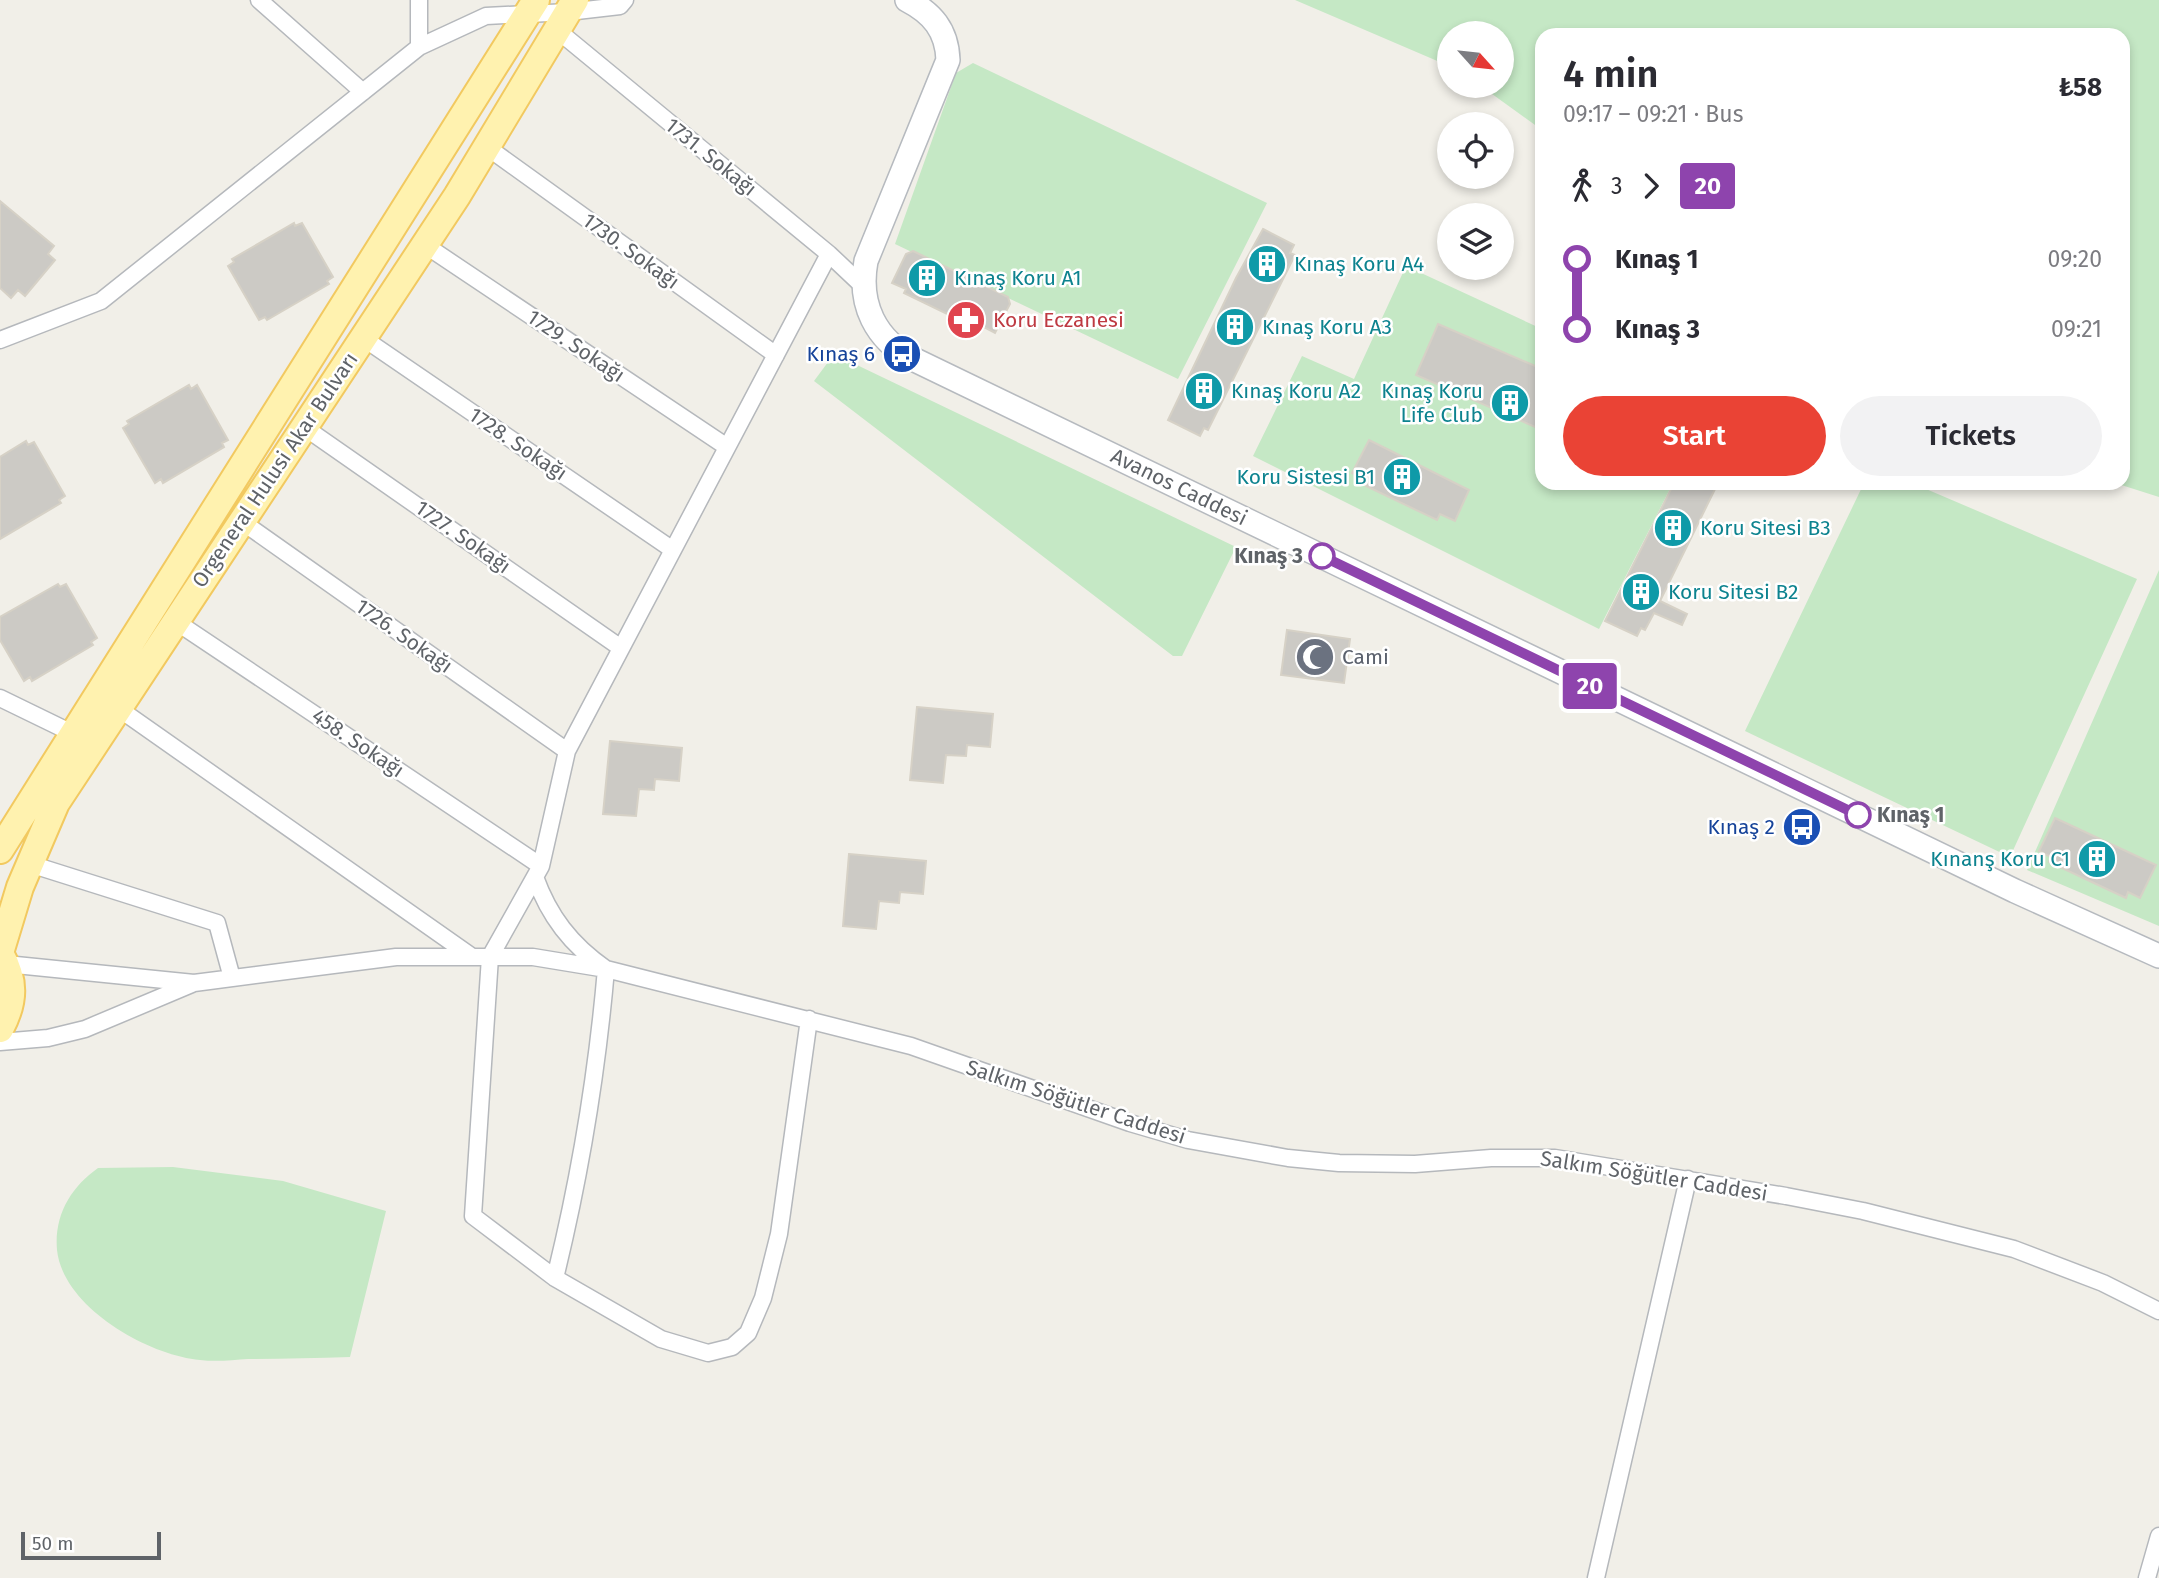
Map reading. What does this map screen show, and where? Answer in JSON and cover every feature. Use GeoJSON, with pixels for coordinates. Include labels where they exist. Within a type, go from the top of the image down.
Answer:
{"type":"FeatureCollection","features":[{"type":"Feature","properties":{"kind":"main road","name":"Orgeneral Hulusi Akar Bulvarı"},"geometry":{"type":"LineString","coordinates":[[0,850],[531,6]]}},
{"type":"Feature","properties":{"kind":"main road","name":"Orgeneral Hulusi Akar Bulvarı"},"geometry":{"type":"LineString","coordinates":[[2,957],[20,887],[56,803],[425,245],[567,14]]}},
{"type":"Feature","properties":{"kind":"main road"},"geometry":{"type":"LineString","coordinates":[[0,1029],[10,1011],[13,991],[2,957]]}},
{"type":"Feature","properties":{"kind":"street"},"geometry":{"type":"LineString","coordinates":[[259,0],[363,92]]}},
{"type":"Feature","properties":{"kind":"street"},"geometry":{"type":"LineString","coordinates":[[419,0],[419,47]]}},
{"type":"Feature","properties":{"kind":"street"},"geometry":{"type":"LineString","coordinates":[[0,340],[101,301],[419,47],[486,16],[531,6],[567,14],[620,6],[625,0]]}},
{"type":"Feature","properties":{"kind":"street","name":"Avanos Caddesi"},"geometry":{"type":"LineString","coordinates":[[907,0],[937,22],[946,41],[948,60],[866,261],[863,287],[874,324],[902,354],[1955,862],[2159,956]]}},
{"type":"Feature","properties":{"kind":"street","name":"1731. Sokağı"},"geometry":{"type":"LineString","coordinates":[[567,14],[863,287]]}},
{"type":"Feature","properties":{"kind":"street","name":"1730. Sokağı"},"geometry":{"type":"LineString","coordinates":[[486,147],[776,355]]}},
{"type":"Feature","properties":{"kind":"street","name":"1729. Sokağı"},"geometry":{"type":"LineString","coordinates":[[425,245],[727,447]]}},
{"type":"Feature","properties":{"kind":"street"},"geometry":{"type":"LineString","coordinates":[[809,1019],[777,1245],[759,1311],[741,1341],[724,1351],[708,1353],[661,1339],[555,1278],[473,1216],[490,957],[538,871],[567,751],[829,254]]}},
{"type":"Feature","properties":{"kind":"street","name":"1728. Sokağı"},"geometry":{"type":"LineString","coordinates":[[363,338],[673,550]]}},
{"type":"Feature","properties":{"kind":"street","name":"1727. Sokağı"},"geometry":{"type":"LineString","coordinates":[[304,427],[621,648]]}},
{"type":"Feature","properties":{"kind":"street","name":"1726. Sokağı"},"geometry":{"type":"LineString","coordinates":[[242,521],[567,751]]}},
{"type":"Feature","properties":{"kind":"street","name":"458. Sokağı"},"geometry":{"type":"LineString","coordinates":[[175,621],[538,871]]}},
{"type":"Feature","properties":{"kind":"street"},"geometry":{"type":"LineString","coordinates":[[0,698],[74,734]]}},
{"type":"Feature","properties":{"kind":"street"},"geometry":{"type":"LineString","coordinates":[[118,708],[472,957]]}},
{"type":"Feature","properties":{"kind":"street"},"geometry":{"type":"LineString","coordinates":[[30,864],[217,923],[232,978]]}},
{"type":"Feature","properties":{"kind":"street"},"geometry":{"type":"LineString","coordinates":[[538,871],[550,912],[561,928],[589,957],[606,969],[586,1136],[555,1278]]}},
{"type":"Feature","properties":{"kind":"street","name":"Salkım Söğütler Caddesi"},"geometry":{"type":"LineString","coordinates":[[2,957],[194,983],[396,957],[533,957],[606,969],[911,1046],[1130,1124],[1238,1150],[1314,1161],[1377,1164],[1491,1158],[1555,1158],[1688,1179],[1850,1208],[1977,1238],[2059,1265],[2159,1311]]}},
{"type":"Feature","properties":{"kind":"street","name":"Salkım Söğütler Caddesi"},"geometry":{"type":"LineString","coordinates":[[0,1042],[48,1038],[85,1029],[194,983]]}},
{"type":"Feature","properties":{"kind":"street"},"geometry":{"type":"LineString","coordinates":[[1596,1578],[1688,1179]]}},
{"type":"Feature","properties":{"kind":"street"},"geometry":{"type":"LineString","coordinates":[[2147,1578],[2159,1536]]}},
{"type":"Feature","properties":{"kind":"green space"},"geometry":{"type":"Polygon","coordinates":[[[1295,0],[2159,0],[2159,497],[2130,488],[2130,28],[1535,28],[1535,125],[1498,98],[1514,98],[1514,21],[1437,21],[1437,61],[1295,0]]]}},
{"type":"Feature","properties":{"kind":"green space"},"geometry":{"type":"Polygon","coordinates":[[[973,63],[1267,203],[1178,379],[895,244],[956,73],[973,63]]]}},
{"type":"Feature","properties":{"kind":"green space"},"geometry":{"type":"Polygon","coordinates":[[[1406,266],[1535,326],[1535,490],[1669,490],[1599,629],[1253,456],[1302,356],[1354,379],[1406,266]]]}},
{"type":"Feature","properties":{"kind":"green space"},"geometry":{"type":"Polygon","coordinates":[[[834,354],[1236,547],[1182,656],[1173,656],[814,381],[834,354]]]}},
{"type":"Feature","properties":{"kind":"green space"},"geometry":{"type":"Polygon","coordinates":[[[1861,490],[1928,490],[2137,579],[2010,857],[1745,731],[1861,490]]]}},
{"type":"Feature","properties":{"kind":"green space"},"geometry":{"type":"Polygon","coordinates":[[[2159,570],[2159,926],[2027,870],[2159,570]]]}},
{"type":"Feature","properties":{"kind":"green space"},"geometry":{"type":"Polygon","coordinates":[[[173,1167],[283,1181],[386,1211],[350,1357],[212,1361],[179,1356],[133,1338],[91,1309],[74,1291],[63,1271],[57,1250],[58,1225],[72,1193],[98,1168],[173,1167]]]}},
{"type":"Feature","properties":{"kind":"building"},"geometry":{"type":"Polygon","coordinates":[[[0,201],[54,246],[48,254],[55,260],[25,296],[18,290],[11,298],[0,288],[0,201]]]}},
{"type":"Feature","properties":{"kind":"building"},"geometry":{"type":"Polygon","coordinates":[[[294,223],[295,226],[302,223],[333,277],[327,281],[329,284],[267,320],[265,317],[259,320],[228,266],[234,262],[232,259],[294,223]]]}},
{"type":"Feature","properties":{"kind":"building"},"geometry":{"type":"Polygon","coordinates":[[[1263,229],[1294,245],[1290,253],[1295,255],[1208,430],[1204,428],[1200,436],[1168,420],[1236,278],[1263,229]]]}},
{"type":"Feature","properties":{"kind":"building"},"geometry":{"type":"Polygon","coordinates":[[[913,251],[1008,297],[1010,304],[995,333],[982,326],[980,330],[904,293],[906,289],[892,283],[906,254],[913,251]]]}},
{"type":"Feature","properties":{"kind":"building","name":"Kınaş Koru Life Club"},"geometry":{"type":"Polygon","coordinates":[[[1438,324],[1535,366],[1535,427],[1416,375],[1438,324]]]}},
{"type":"Feature","properties":{"kind":"building"},"geometry":{"type":"Polygon","coordinates":[[[189,385],[191,389],[197,385],[228,440],[222,443],[224,447],[163,483],[161,479],[155,483],[123,428],[129,424],[127,421],[189,385]]]}},
{"type":"Feature","properties":{"kind":"building","name":"Koru Sistesi B1"},"geometry":{"type":"Polygon","coordinates":[[[1369,440],[1469,490],[1455,521],[1440,514],[1437,520],[1366,486],[1368,481],[1352,473],[1369,440]]]}},
{"type":"Feature","properties":{"kind":"building"},"geometry":{"type":"Polygon","coordinates":[[[26,441],[28,445],[34,442],[65,496],[59,500],[61,503],[0,539],[0,457],[26,441]]]}},
{"type":"Feature","properties":{"kind":"building"},"geometry":{"type":"Polygon","coordinates":[[[1670,490],[1715,490],[1660,601],[1687,614],[1682,625],[1654,613],[1645,630],[1641,628],[1637,636],[1605,621],[1670,490]]]}},
{"type":"Feature","properties":{"kind":"building"},"geometry":{"type":"Polygon","coordinates":[[[58,584],[60,587],[66,584],[97,638],[91,642],[93,645],[32,681],[30,677],[24,681],[0,640],[0,617],[58,584]]]}},
{"type":"Feature","properties":{"kind":"building","name":"Cami"},"geometry":{"type":"Polygon","coordinates":[[[1287,630],[1350,639],[1344,683],[1281,675],[1287,630]]]}},
{"type":"Feature","properties":{"kind":"building"},"geometry":{"type":"Polygon","coordinates":[[[917,707],[993,714],[990,747],[967,745],[966,756],[946,755],[943,783],[910,780],[917,707]]]}},
{"type":"Feature","properties":{"kind":"building"},"geometry":{"type":"Polygon","coordinates":[[[610,741],[682,748],[679,781],[655,779],[654,790],[639,789],[636,816],[603,814],[610,741]]]}},
{"type":"Feature","properties":{"kind":"building","name":"Kınanş Koru C1"},"geometry":{"type":"Polygon","coordinates":[[[2055,818],[2156,865],[2140,898],[2128,892],[2126,898],[2049,862],[2051,857],[2039,851],[2055,818]]]}},
{"type":"Feature","properties":{"kind":"building"},"geometry":{"type":"Polygon","coordinates":[[[849,854],[926,861],[923,894],[900,892],[899,903],[879,901],[876,929],[843,926],[849,854]]]}},
{"type":"Feature","properties":{"kind":"bus line","name":"20"},"geometry":{"type":"LineString","coordinates":[[1322,556],[1858,815]]}},
{"type":"Feature","properties":{"kind":"place","name":"Kınaş Koru A4"},"geometry":{"type":"Point","coordinates":[1267,264]}},
{"type":"Feature","properties":{"kind":"place","name":"Kınaş Koru A1"},"geometry":{"type":"Point","coordinates":[927,278]}},
{"type":"Feature","properties":{"kind":"place","name":"Koru Eczanesi"},"geometry":{"type":"Point","coordinates":[966,320]}},
{"type":"Feature","properties":{"kind":"place","name":"Kınaş Koru A3"},"geometry":{"type":"Point","coordinates":[1235,327]}},
{"type":"Feature","properties":{"kind":"place","name":"Kınaş 6"},"geometry":{"type":"Point","coordinates":[902,354]}},
{"type":"Feature","properties":{"kind":"place","name":"Kınaş Koru A2"},"geometry":{"type":"Point","coordinates":[1204,391]}},
{"type":"Feature","properties":{"kind":"place","name":"Kınaş Koru Life Club"},"geometry":{"type":"Point","coordinates":[1510,403]}},
{"type":"Feature","properties":{"kind":"place","name":"Koru Sistesi B1"},"geometry":{"type":"Point","coordinates":[1402,477]}},
{"type":"Feature","properties":{"kind":"place","name":"Koru Sitesi B3"},"geometry":{"type":"Point","coordinates":[1673,528]}},
{"type":"Feature","properties":{"kind":"place","name":"Kınaş 3"},"geometry":{"type":"Point","coordinates":[1322,556]}},
{"type":"Feature","properties":{"kind":"place","name":"Koru Sitesi B2"},"geometry":{"type":"Point","coordinates":[1641,592]}},
{"type":"Feature","properties":{"kind":"place","name":"Cami"},"geometry":{"type":"Point","coordinates":[1315,657]}},
{"type":"Feature","properties":{"kind":"place","name":"Kınaş 1"},"geometry":{"type":"Point","coordinates":[1858,815]}},
{"type":"Feature","properties":{"kind":"place","name":"Kınaş 2"},"geometry":{"type":"Point","coordinates":[1802,827]}},
{"type":"Feature","properties":{"kind":"place","name":"Kınanş Koru C1"},"geometry":{"type":"Point","coordinates":[2097,859]}}]}
